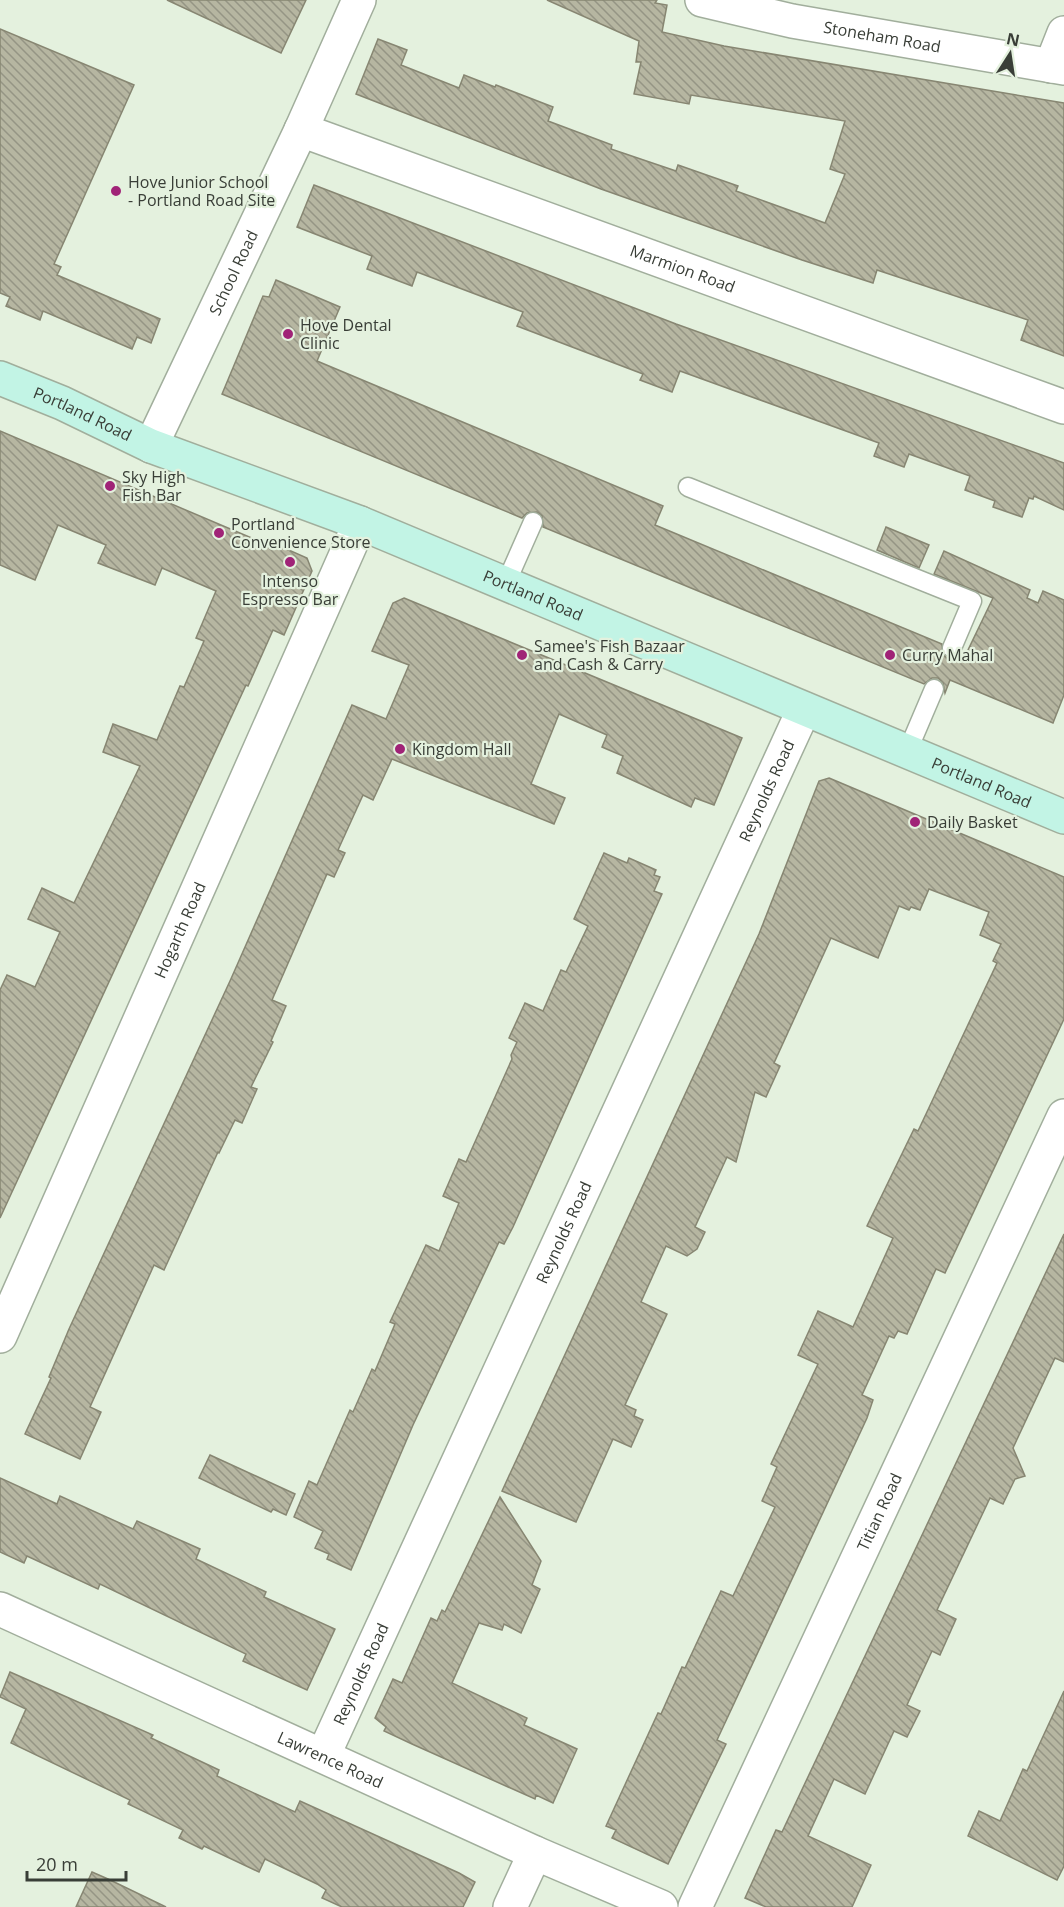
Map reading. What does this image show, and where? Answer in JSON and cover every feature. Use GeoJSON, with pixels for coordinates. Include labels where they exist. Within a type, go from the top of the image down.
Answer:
{"type":"FeatureCollection","features":[{"type":"Feature","properties":{"kind":"street","name":"School Road"},"geometry":{"type":"LineString","coordinates":[[151,446],[301,130],[359,0]]}},
{"type":"Feature","properties":{"kind":"street","name":"Stoneham Road"},"geometry":{"type":"LineString","coordinates":[[702,0],[796,11],[1057,67]]}},
{"type":"Feature","properties":{"kind":"street"},"geometry":{"type":"LineString","coordinates":[[1057,67],[1064,33]]}},
{"type":"Feature","properties":{"kind":"street","name":"Marmion Road"},"geometry":{"type":"LineString","coordinates":[[301,130],[1064,407]]}},
{"type":"Feature","properties":{"kind":"street","name":"Portland Road"},"geometry":{"type":"LineString","coordinates":[[0,378],[62,403],[151,446],[360,523],[1064,817]]}},
{"type":"Feature","properties":{"kind":"street","name":"Hogarth Road"},"geometry":{"type":"LineString","coordinates":[[0,1336],[360,523]]}},
{"type":"Feature","properties":{"kind":"street","name":"Reynolds Road"},"geometry":{"type":"LineString","coordinates":[[324,1754],[804,710]]}},
{"type":"Feature","properties":{"kind":"street","name":"Titian Road"},"geometry":{"type":"LineString","coordinates":[[695,1907],[1064,1116]]}},
{"type":"Feature","properties":{"kind":"street","name":"Lawrence Road"},"geometry":{"type":"LineString","coordinates":[[0,1609],[661,1907]]}},
{"type":"Feature","properties":{"kind":"street"},"geometry":{"type":"LineString","coordinates":[[510,1907],[535,1852]]}},
{"type":"Feature","properties":{"kind":"lane"},"geometry":{"type":"LineString","coordinates":[[688,487],[972,601],[952,648]]}},
{"type":"Feature","properties":{"kind":"lane"},"geometry":{"type":"LineString","coordinates":[[506,584],[533,522]]}},
{"type":"Feature","properties":{"kind":"lane"},"geometry":{"type":"LineString","coordinates":[[908,750],[934,688]]}},
{"type":"Feature","properties":{"kind":"building"},"geometry":{"type":"Polygon","coordinates":[[[167,0],[306,0],[281,53],[167,0]]]}},
{"type":"Feature","properties":{"kind":"building"},"geometry":{"type":"Polygon","coordinates":[[[547,0],[657,0],[655,3],[667,5],[662,32],[724,46],[1064,103],[1064,356],[1021,340],[1028,320],[877,270],[873,283],[802,260],[601,189],[356,94],[378,39],[407,50],[401,65],[459,88],[464,75],[495,87],[496,85],[553,107],[548,121],[612,145],[611,149],[676,171],[678,165],[738,186],[736,191],[825,223],[845,174],[830,169],[845,121],[691,95],[689,104],[634,94],[641,62],[636,62],[639,41],[547,0]]]}},
{"type":"Feature","properties":{"kind":"building"},"geometry":{"type":"Polygon","coordinates":[[[0,29],[134,85],[54,264],[61,267],[57,275],[160,319],[151,343],[137,337],[132,349],[43,311],[40,320],[6,306],[10,297],[0,293],[0,29]]]}},
{"type":"Feature","properties":{"kind":"building"},"geometry":{"type":"Polygon","coordinates":[[[314,185],[676,324],[1064,463],[1064,510],[1034,496],[1033,499],[1029,498],[1022,517],[993,507],[995,501],[965,490],[970,476],[909,454],[904,467],[874,456],[879,443],[680,371],[672,392],[640,380],[643,374],[517,326],[523,312],[417,272],[412,286],[367,269],[372,256],[297,227],[314,185]]]}},
{"type":"Feature","properties":{"kind":"building"},"geometry":{"type":"Polygon","coordinates":[[[276,280],[340,307],[317,361],[663,506],[655,525],[942,644],[943,654],[948,659],[958,657],[962,653],[966,654],[993,598],[934,574],[944,551],[1030,590],[1027,598],[1038,603],[1043,591],[1064,600],[1064,695],[1053,723],[950,680],[945,693],[943,683],[938,678],[932,678],[924,684],[543,527],[542,516],[537,512],[527,513],[522,518],[222,394],[263,296],[269,297],[276,280]]]}},
{"type":"Feature","properties":{"kind":"building"},"geometry":{"type":"Polygon","coordinates":[[[0,431],[275,548],[282,547],[307,558],[312,571],[284,635],[273,630],[248,686],[246,685],[0,1218],[0,990],[7,975],[35,987],[60,932],[28,919],[42,888],[74,903],[140,766],[103,752],[113,724],[157,740],[180,686],[184,687],[204,641],[196,638],[216,591],[162,568],[155,585],[98,563],[106,545],[58,525],[35,580],[0,565],[0,431]]]}},
{"type":"Feature","properties":{"kind":"building"},"geometry":{"type":"Polygon","coordinates":[[[886,527],[929,545],[919,568],[877,550],[886,527]]]}},
{"type":"Feature","properties":{"kind":"building"},"geometry":{"type":"Polygon","coordinates":[[[404,598],[742,738],[714,805],[695,798],[691,807],[617,773],[623,756],[602,747],[607,735],[559,714],[531,784],[565,798],[554,824],[392,759],[373,800],[363,795],[338,850],[345,853],[334,877],[327,874],[272,1000],[286,1006],[271,1041],[273,1042],[251,1087],[257,1089],[242,1123],[235,1120],[218,1152],[164,1270],[154,1265],[90,1407],[101,1412],[80,1459],[25,1434],[51,1378],[49,1377],[69,1329],[230,981],[352,705],[386,719],[409,665],[372,651],[393,603],[404,598]]]}},
{"type":"Feature","properties":{"kind":"building"},"geometry":{"type":"Polygon","coordinates":[[[829,778],[1064,877],[1064,1019],[945,1273],[936,1269],[907,1334],[898,1331],[894,1338],[889,1336],[862,1395],[873,1400],[867,1418],[717,1740],[726,1744],[668,1864],[612,1838],[616,1830],[606,1826],[658,1713],[661,1714],[682,1667],[685,1668],[721,1591],[733,1596],[775,1507],[762,1501],[777,1467],[771,1464],[818,1364],[798,1355],[818,1311],[853,1327],[893,1238],[867,1226],[914,1129],[918,1131],[997,963],[993,961],[1001,944],[980,935],[989,912],[929,889],[920,910],[911,907],[909,910],[899,906],[878,958],[831,938],[774,1063],[780,1066],[766,1097],[755,1092],[736,1162],[727,1157],[695,1227],[705,1232],[697,1249],[687,1256],[666,1246],[641,1302],[667,1314],[625,1405],[636,1410],[634,1416],[643,1420],[631,1447],[613,1439],[576,1522],[502,1491],[759,934],[819,781],[829,778]]]}},
{"type":"Feature","properties":{"kind":"building"},"geometry":{"type":"Polygon","coordinates":[[[604,853],[627,863],[629,858],[656,870],[654,875],[660,877],[654,891],[662,894],[513,1227],[504,1244],[499,1242],[413,1425],[351,1570],[327,1559],[329,1554],[315,1548],[323,1531],[294,1517],[309,1481],[317,1485],[350,1410],[353,1412],[372,1369],[375,1371],[395,1324],[390,1322],[426,1245],[439,1251],[459,1203],[443,1196],[459,1159],[466,1162],[512,1059],[511,1055],[517,1042],[509,1038],[525,1003],[543,1011],[561,970],[566,972],[588,926],[574,919],[604,853]]]}},
{"type":"Feature","properties":{"kind":"building"},"geometry":{"type":"Polygon","coordinates":[[[1064,1234],[1064,1362],[1055,1358],[1013,1448],[1025,1476],[1015,1479],[1003,1504],[990,1498],[937,1610],[956,1619],[940,1655],[932,1651],[907,1705],[920,1711],[907,1737],[894,1731],[865,1794],[834,1779],[808,1836],[871,1865],[852,1907],[766,1907],[745,1898],[776,1830],[782,1832],[1064,1234]]]}},
{"type":"Feature","properties":{"kind":"building"},"geometry":{"type":"Polygon","coordinates":[[[210,1455],[295,1494],[286,1515],[273,1509],[271,1512],[199,1478],[210,1455]]]}},
{"type":"Feature","properties":{"kind":"building"},"geometry":{"type":"Polygon","coordinates":[[[0,1478],[57,1504],[60,1496],[133,1529],[137,1521],[200,1549],[196,1559],[266,1592],[264,1597],[335,1629],[307,1690],[243,1661],[246,1654],[100,1584],[98,1589],[27,1556],[24,1563],[0,1552],[0,1478]]]}},
{"type":"Feature","properties":{"kind":"building"},"geometry":{"type":"Polygon","coordinates":[[[500,1497],[541,1561],[532,1585],[540,1589],[521,1633],[504,1624],[502,1630],[479,1623],[452,1683],[527,1718],[524,1725],[577,1749],[553,1803],[536,1795],[535,1799],[384,1731],[386,1727],[375,1718],[393,1679],[402,1683],[431,1618],[437,1621],[442,1610],[445,1612],[500,1497]]]}},
{"type":"Feature","properties":{"kind":"building"},"geometry":{"type":"Polygon","coordinates":[[[10,1672],[153,1735],[151,1738],[219,1770],[217,1776],[295,1812],[300,1801],[459,1873],[475,1882],[463,1907],[342,1907],[322,1898],[326,1890],[317,1884],[265,1859],[259,1872],[204,1846],[202,1849],[179,1838],[183,1830],[128,1804],[130,1800],[11,1743],[26,1709],[0,1697],[10,1672]]]}},
{"type":"Feature","properties":{"kind":"building"},"geometry":{"type":"Polygon","coordinates":[[[1064,1691],[1064,1866],[1057,1880],[968,1836],[979,1811],[1000,1821],[1023,1769],[1027,1771],[1064,1691]]]}},
{"type":"Feature","properties":{"kind":"building"},"geometry":{"type":"Polygon","coordinates":[[[92,1872],[108,1879],[166,1907],[76,1907],[92,1872]]]}},
{"type":"Feature","properties":{"kind":"place","name":"Hove Junior School - Portland Road Site"},"geometry":{"type":"Point","coordinates":[116,191]}},
{"type":"Feature","properties":{"kind":"place","name":"Hove Dental Clinic"},"geometry":{"type":"Point","coordinates":[288,334]}},
{"type":"Feature","properties":{"kind":"place","name":"Sky High Fish Bar"},"geometry":{"type":"Point","coordinates":[110,486]}},
{"type":"Feature","properties":{"kind":"place","name":"Portland Convenience Store"},"geometry":{"type":"Point","coordinates":[219,533]}},
{"type":"Feature","properties":{"kind":"place","name":"Intenso Espresso Bar"},"geometry":{"type":"Point","coordinates":[290,562]}},
{"type":"Feature","properties":{"kind":"place","name":"Samee's Fish Bazaar and Cash & Carry"},"geometry":{"type":"Point","coordinates":[522,655]}},
{"type":"Feature","properties":{"kind":"place","name":"Curry Mahal"},"geometry":{"type":"Point","coordinates":[890,655]}},
{"type":"Feature","properties":{"kind":"place","name":"Kingdom Hall"},"geometry":{"type":"Point","coordinates":[400,749]}},
{"type":"Feature","properties":{"kind":"place","name":"Daily Basket"},"geometry":{"type":"Point","coordinates":[915,822]}}]}
